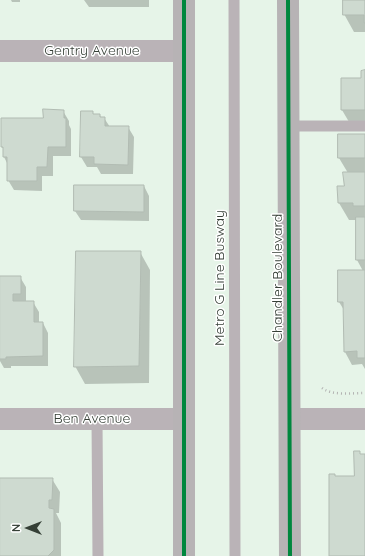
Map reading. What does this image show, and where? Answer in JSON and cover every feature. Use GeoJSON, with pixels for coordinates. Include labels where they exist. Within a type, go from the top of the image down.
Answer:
{"type":"FeatureCollection","features":[{"type":"Feature","properties":{"kind":"street"},"geometry":{"type":"LineString","coordinates":[[184,0],[184,556]]}},
{"type":"Feature","properties":{"kind":"street","name":"Chandler Boulevard"},"geometry":{"type":"LineString","coordinates":[[288,0],[290,556]]}},
{"type":"Feature","properties":{"kind":"street","name":"Gentry Avenue"},"geometry":{"type":"LineString","coordinates":[[0,51],[184,51]]}},
{"type":"Feature","properties":{"kind":"street","name":"Ben Avenue"},"geometry":{"type":"LineString","coordinates":[[0,419],[183,419]]}},
{"type":"Feature","properties":{"kind":"street"},"geometry":{"type":"LineString","coordinates":[[290,420],[365,419]]}},
{"type":"Feature","properties":{"kind":"lane","name":"Metro G Line Busway"},"geometry":{"type":"LineString","coordinates":[[234,0],[235,556]]}},
{"type":"Feature","properties":{"kind":"lane"},"geometry":{"type":"LineString","coordinates":[[288,126],[365,126]]}},
{"type":"Feature","properties":{"kind":"lane"},"geometry":{"type":"LineString","coordinates":[[97,419],[98,556]]}},
{"type":"Feature","properties":{"kind":"path"},"geometry":{"type":"LineString","coordinates":[[322,388],[333,392],[365,393]]}},
{"type":"Feature","properties":{"kind":"building"},"geometry":{"type":"Polygon","coordinates":[[[343,0],[365,0],[365,23],[364,15],[343,15],[343,0]]]}},
{"type":"Feature","properties":{"kind":"building"},"geometry":{"type":"Polygon","coordinates":[[[365,70],[365,110],[341,110],[341,78],[361,78],[361,71],[365,70]]]}},
{"type":"Feature","properties":{"kind":"building"},"geometry":{"type":"Polygon","coordinates":[[[43,109],[64,110],[64,118],[66,118],[66,147],[48,147],[47,167],[37,167],[37,181],[7,181],[7,157],[3,157],[3,147],[1,147],[1,118],[43,118],[43,109]]]}},
{"type":"Feature","properties":{"kind":"building"},"geometry":{"type":"Polygon","coordinates":[[[81,111],[93,111],[93,114],[100,114],[100,117],[105,117],[105,126],[129,126],[128,165],[94,164],[94,157],[80,157],[81,111]]]}},
{"type":"Feature","properties":{"kind":"building"},"geometry":{"type":"Polygon","coordinates":[[[338,134],[365,134],[365,158],[338,158],[338,134]]]}},
{"type":"Feature","properties":{"kind":"building"},"geometry":{"type":"Polygon","coordinates":[[[343,172],[365,172],[365,206],[353,206],[353,203],[338,203],[337,186],[344,186],[343,172]]]}},
{"type":"Feature","properties":{"kind":"building"},"geometry":{"type":"Polygon","coordinates":[[[74,185],[144,185],[144,212],[74,211],[74,185]]]}},
{"type":"Feature","properties":{"kind":"building"},"geometry":{"type":"Polygon","coordinates":[[[356,217],[365,217],[365,260],[356,260],[356,217]]]}},
{"type":"Feature","properties":{"kind":"building"},"geometry":{"type":"Polygon","coordinates":[[[76,251],[141,251],[139,366],[74,367],[76,251]]]}},
{"type":"Feature","properties":{"kind":"building"},"geometry":{"type":"Polygon","coordinates":[[[338,270],[365,270],[365,358],[357,358],[357,351],[344,352],[343,302],[338,302],[338,270]]]}},
{"type":"Feature","properties":{"kind":"building"},"geometry":{"type":"Polygon","coordinates":[[[0,276],[21,276],[21,294],[13,294],[13,301],[34,301],[34,322],[43,322],[43,356],[6,357],[6,359],[0,359],[0,276]]]}},
{"type":"Feature","properties":{"kind":"building"},"geometry":{"type":"Polygon","coordinates":[[[354,451],[360,451],[360,454],[365,454],[365,556],[329,556],[329,474],[335,474],[335,476],[354,476],[354,451]]]}},
{"type":"Feature","properties":{"kind":"building"},"geometry":{"type":"Polygon","coordinates":[[[0,478],[53,478],[52,500],[49,500],[49,508],[54,509],[54,550],[48,556],[0,556],[0,478]]]}},
{"type":"Feature","properties":{"kind":"cycle path"},"geometry":{"type":"LineString","coordinates":[[184,0],[184,556]]}},
{"type":"Feature","properties":{"kind":"cycle path"},"geometry":{"type":"LineString","coordinates":[[288,0],[290,556]]}}]}
